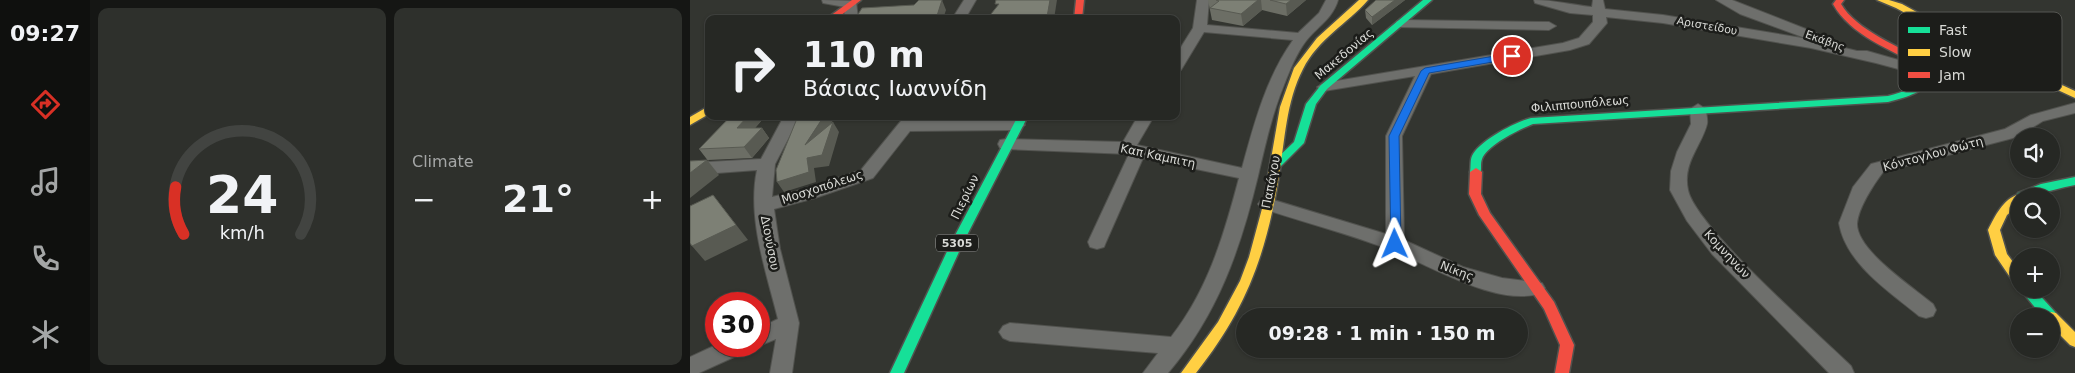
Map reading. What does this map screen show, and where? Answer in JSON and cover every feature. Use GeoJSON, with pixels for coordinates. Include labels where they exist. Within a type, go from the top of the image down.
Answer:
{"type":"FeatureCollection","features":[{"type":"Feature","properties":{"kind":"street"},"geometry":{"type":"LineString","coordinates":[[828,0],[854,2]]}},
{"type":"Feature","properties":{"kind":"street"},"geometry":{"type":"LineString","coordinates":[[961,15],[970,0]]}},
{"type":"Feature","properties":{"kind":"street"},"geometry":{"type":"LineString","coordinates":[[1078,15],[1080,0]]}},
{"type":"Feature","properties":{"kind":"street"},"geometry":{"type":"LineString","coordinates":[[1180,60],[1200,28],[1203,0]]}},
{"type":"Feature","properties":{"kind":"street","name":"Παπάγου"},"geometry":{"type":"LineString","coordinates":[[1154,373],[1200,313],[1220,274],[1236,229],[1267,108],[1286,61],[1302,37],[1330,9],[1332,0]]}},
{"type":"Feature","properties":{"kind":"street","name":"Παπάγου"},"geometry":{"type":"LineString","coordinates":[[1188,373],[1214,338],[1244,289],[1253,266],[1276,165],[1280,133],[1294,79],[1310,53],[1332,27],[1364,0]]}},
{"type":"Feature","properties":{"kind":"street","name":"Μακεδονίας"},"geometry":{"type":"LineString","coordinates":[[1276,165],[1299,143],[1311,104],[1324,87],[1402,24],[1428,0]]}},
{"type":"Feature","properties":{"kind":"street","name":"Αριστείδου"},"geometry":{"type":"LineString","coordinates":[[1540,0],[1570,9],[1599,6],[1811,44],[1873,58]]}},
{"type":"Feature","properties":{"kind":"street","name":"Εκάβης"},"geometry":{"type":"LineString","coordinates":[[1722,0],[1744,11],[1873,58],[1898,65]]}},
{"type":"Feature","properties":{"kind":"street"},"geometry":{"type":"LineString","coordinates":[[1840,0],[1837,4],[1838,9],[1849,20],[1898,48]]}},
{"type":"Feature","properties":{"kind":"street"},"geometry":{"type":"LineString","coordinates":[[1881,0],[1904,3],[1918,12]]}},
{"type":"Feature","properties":{"kind":"street"},"geometry":{"type":"LineString","coordinates":[[836,15],[854,2]]}},
{"type":"Feature","properties":{"kind":"street"},"geometry":{"type":"LineString","coordinates":[[852,15],[854,2]]}},
{"type":"Feature","properties":{"kind":"street"},"geometry":{"type":"LineString","coordinates":[[1324,87],[1565,48],[1584,42],[1600,23],[1599,6]]}},
{"type":"Feature","properties":{"kind":"street"},"geometry":{"type":"LineString","coordinates":[[1402,24],[1549,26]]}},
{"type":"Feature","properties":{"kind":"street"},"geometry":{"type":"LineString","coordinates":[[1200,28],[1302,37]]}},
{"type":"Feature","properties":{"kind":"street"},"geometry":{"type":"LineString","coordinates":[[1395,244],[1394,136],[1425,71]]}},
{"type":"Feature","properties":{"kind":"street"},"geometry":{"type":"LineString","coordinates":[[2062,89],[2075,95]]}},
{"type":"Feature","properties":{"kind":"street","name":"Φιλιππουπόλεως"},"geometry":{"type":"LineString","coordinates":[[1562,373],[1567,345],[1549,306],[1485,215],[1475,194],[1477,157],[1492,141],[1508,129],[1531,121],[1698,109],[1888,99],[1910,92]]}},
{"type":"Feature","properties":{"kind":"street","name":"Κόντογλου Φώτη"},"geometry":{"type":"LineString","coordinates":[[1926,310],[1880,273],[1853,241],[1848,223],[1866,180],[1877,168],[2011,134],[2037,118],[2075,108]]}},
{"type":"Feature","properties":{"kind":"street","name":"Κομνηνών"},"geometry":{"type":"LineString","coordinates":[[1698,109],[1699,124],[1685,152],[1680,171],[1679,190],[1693,216],[1719,249],[1843,373]]}},
{"type":"Feature","properties":{"kind":"street"},"geometry":{"type":"LineString","coordinates":[[690,122],[705,111]]}},
{"type":"Feature","properties":{"kind":"street","name":"Διονύσου"},"geometry":{"type":"LineString","coordinates":[[781,373],[789,323],[770,249],[762,190],[767,164],[790,120]]}},
{"type":"Feature","properties":{"kind":"street"},"geometry":{"type":"LineString","coordinates":[[1097,242],[1144,120]]}},
{"type":"Feature","properties":{"kind":"street"},"geometry":{"type":"LineString","coordinates":[[910,121],[1020,121]]}},
{"type":"Feature","properties":{"kind":"street","name":"Μοσχοπόλεως"},"geometry":{"type":"LineString","coordinates":[[763,205],[809,194],[867,174],[910,121]]}},
{"type":"Feature","properties":{"kind":"street","name":"Πιερίων"},"geometry":{"type":"LineString","coordinates":[[897,373],[918,323],[1006,144],[1020,121]]}},
{"type":"Feature","properties":{"kind":"street","name":"Καπ Καμπιτη"},"geometry":{"type":"LineString","coordinates":[[1006,144],[1133,149],[1250,175]]}},
{"type":"Feature","properties":{"kind":"street"},"geometry":{"type":"LineString","coordinates":[[690,169],[767,164]]}},
{"type":"Feature","properties":{"kind":"street"},"geometry":{"type":"LineString","coordinates":[[2042,188],[2075,181]]}},
{"type":"Feature","properties":{"kind":"street","name":"Νίκης"},"geometry":{"type":"LineString","coordinates":[[1267,204],[1395,244],[1457,273],[1502,286],[1535,288]]}},
{"type":"Feature","properties":{"kind":"street"},"geometry":{"type":"LineString","coordinates":[[2010,206],[2002,213],[1994,230],[2001,255],[2010,268]]}},
{"type":"Feature","properties":{"kind":"street"},"geometry":{"type":"LineString","coordinates":[[2034,298],[2043,308]]}},
{"type":"Feature","properties":{"kind":"street"},"geometry":{"type":"LineString","coordinates":[[770,332],[789,323]]}},
{"type":"Feature","properties":{"kind":"street"},"geometry":{"type":"LineString","coordinates":[[2060,326],[2075,341]]}},
{"type":"Feature","properties":{"kind":"street"},"geometry":{"type":"LineString","coordinates":[[1010,332],[1176,346]]}},
{"type":"Feature","properties":{"kind":"street"},"geometry":{"type":"LineString","coordinates":[[693,368],[715,357]]}},
{"type":"Feature","properties":{"kind":"building"},"geometry":{"type":"Polygon","coordinates":[[[919,0],[942,0],[937,15],[858,15],[862,8],[914,5],[919,0]]]}},
{"type":"Feature","properties":{"kind":"building"},"geometry":{"type":"Polygon","coordinates":[[[996,0],[1050,0],[1047,15],[990,15],[999,4],[995,4],[996,0]]]}},
{"type":"Feature","properties":{"kind":"building"},"geometry":{"type":"Polygon","coordinates":[[[1216,0],[1258,0],[1241,14],[1210,8],[1219,1],[1216,0]]]}},
{"type":"Feature","properties":{"kind":"building"},"geometry":{"type":"Polygon","coordinates":[[[1270,0],[1291,0],[1286,4],[1270,0]]]}},
{"type":"Feature","properties":{"kind":"building"},"geometry":{"type":"Polygon","coordinates":[[[1376,0],[1395,0],[1372,17],[1365,10],[1376,0]]]}},
{"type":"Feature","properties":{"kind":"building"},"geometry":{"type":"Polygon","coordinates":[[[727,120],[744,120],[737,128],[762,128],[744,147],[699,149],[727,120]]]}},
{"type":"Feature","properties":{"kind":"building"},"geometry":{"type":"Polygon","coordinates":[[[796,120],[821,120],[805,145],[833,122],[822,155],[807,158],[809,172],[777,182],[776,170],[796,120]]]}},
{"type":"Feature","properties":{"kind":"building"},"geometry":{"type":"Polygon","coordinates":[[[707,160],[690,173],[690,161],[707,160]]]}},
{"type":"Feature","properties":{"kind":"building"},"geometry":{"type":"Polygon","coordinates":[[[713,195],[736,225],[692,246],[690,243],[690,206],[713,195]]]}},
{"type":"Feature","properties":{"kind":"traffic: fast"},"geometry":{"type":"LineString","coordinates":[[1276,165],[1299,143],[1311,104],[1324,87],[1428,0]]}},
{"type":"Feature","properties":{"kind":"traffic: fast"},"geometry":{"type":"LineString","coordinates":[[1476,172],[1477,157],[1501,135],[1531,121],[1888,99],[1910,92]]}},
{"type":"Feature","properties":{"kind":"traffic: fast"},"geometry":{"type":"LineString","coordinates":[[897,373],[957,243],[1021,120]]}},
{"type":"Feature","properties":{"kind":"traffic: fast"},"geometry":{"type":"LineString","coordinates":[[2042,188],[2075,181]]}},
{"type":"Feature","properties":{"kind":"traffic: fast"},"geometry":{"type":"LineString","coordinates":[[2034,298],[2043,308]]}},
{"type":"Feature","properties":{"kind":"traffic: slow"},"geometry":{"type":"LineString","coordinates":[[1188,373],[1207,349],[1236,304],[1255,257],[1269,205],[1285,107],[1299,68],[1320,40],[1364,0]]}},
{"type":"Feature","properties":{"kind":"traffic: slow"},"geometry":{"type":"LineString","coordinates":[[1881,0],[1910,12]]}},
{"type":"Feature","properties":{"kind":"traffic: slow"},"geometry":{"type":"LineString","coordinates":[[2062,89],[2075,95]]}},
{"type":"Feature","properties":{"kind":"traffic: slow"},"geometry":{"type":"LineString","coordinates":[[690,122],[705,112]]}},
{"type":"Feature","properties":{"kind":"traffic: slow"},"geometry":{"type":"LineString","coordinates":[[2010,206],[2002,213],[1994,230],[2001,255],[2010,268]]}},
{"type":"Feature","properties":{"kind":"traffic: slow"},"geometry":{"type":"LineString","coordinates":[[2060,326],[2075,341]]}},
{"type":"Feature","properties":{"kind":"traffic: jam"},"geometry":{"type":"LineString","coordinates":[[836,15],[857,0]]}},
{"type":"Feature","properties":{"kind":"traffic: jam"},"geometry":{"type":"LineString","coordinates":[[1078,15],[1080,0]]}},
{"type":"Feature","properties":{"kind":"traffic: jam"},"geometry":{"type":"LineString","coordinates":[[1840,0],[1837,4],[1842,13],[1862,30],[1898,50]]}},
{"type":"Feature","properties":{"kind":"traffic: jam"},"geometry":{"type":"LineString","coordinates":[[1476,172],[1475,194],[1485,215],[1549,306],[1567,345],[1562,373]]}},
{"type":"Feature","properties":{"kind":"route"},"geometry":{"type":"LineString","coordinates":[[1395,244],[1394,136],[1425,71],[1512,56]]}}]}
